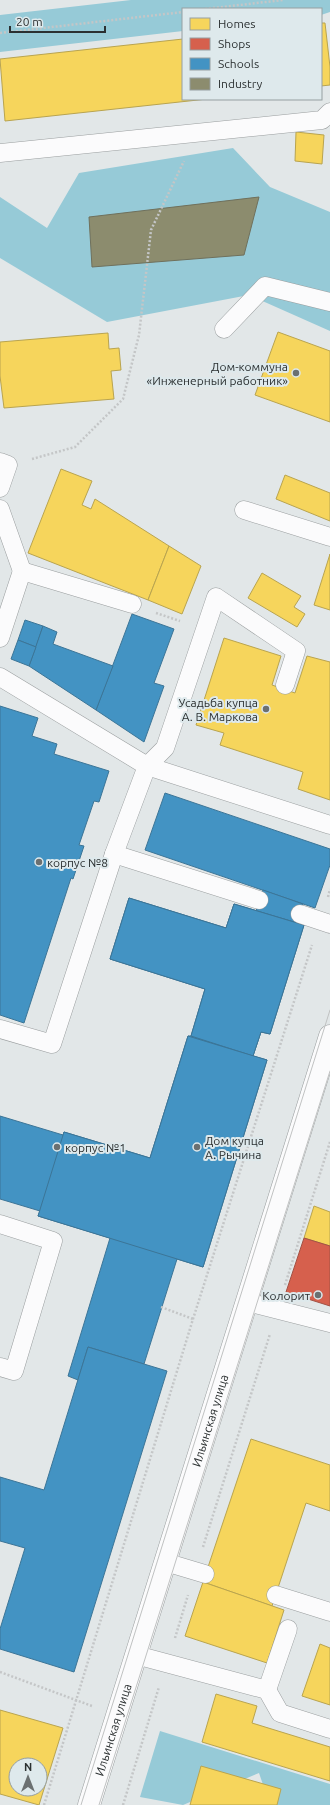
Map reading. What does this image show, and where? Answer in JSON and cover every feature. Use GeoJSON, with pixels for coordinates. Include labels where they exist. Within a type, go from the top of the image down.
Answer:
{"type":"FeatureCollection","features":[{"type":"Feature","properties":{"kind":"street","name":"Ильинская улица"},"geometry":{"type":"LineString","coordinates":[[91,1804],[117,1715],[330,1036]]}},
{"type":"Feature","properties":{"kind":"lane"},"geometry":{"type":"LineString","coordinates":[[0,153],[322,120],[330,112]]}},
{"type":"Feature","properties":{"kind":"lane"},"geometry":{"type":"LineString","coordinates":[[224,329],[265,286],[330,302]]}},
{"type":"Feature","properties":{"kind":"lane"},"geometry":{"type":"LineString","coordinates":[[0,488],[4,464]]}},
{"type":"Feature","properties":{"kind":"lane"},"geometry":{"type":"LineString","coordinates":[[0,510],[22,571],[0,638]]}},
{"type":"Feature","properties":{"kind":"lane"},"geometry":{"type":"LineString","coordinates":[[244,510],[330,537]]}},
{"type":"Feature","properties":{"kind":"lane"},"geometry":{"type":"LineString","coordinates":[[22,571],[132,604]]}},
{"type":"Feature","properties":{"kind":"lane"},"geometry":{"type":"LineString","coordinates":[[0,1029],[52,1044],[114,854],[147,766],[165,748],[216,597],[296,651],[285,685]]}},
{"type":"Feature","properties":{"kind":"lane"},"geometry":{"type":"LineString","coordinates":[[0,677],[147,766],[330,825]]}},
{"type":"Feature","properties":{"kind":"lane"},"geometry":{"type":"LineString","coordinates":[[114,854],[259,900]]}},
{"type":"Feature","properties":{"kind":"lane"},"geometry":{"type":"LineString","coordinates":[[300,914],[325,922]]}},
{"type":"Feature","properties":{"kind":"lane"},"geometry":{"type":"LineString","coordinates":[[0,1224],[53,1242],[14,1371],[0,1367]]}},
{"type":"Feature","properties":{"kind":"lane"},"geometry":{"type":"LineString","coordinates":[[247,1302],[330,1323]]}},
{"type":"Feature","properties":{"kind":"lane"},"geometry":{"type":"LineString","coordinates":[[165,1562],[201,1573]]}},
{"type":"Feature","properties":{"kind":"lane"},"geometry":{"type":"LineString","coordinates":[[276,1595],[330,1612]]}},
{"type":"Feature","properties":{"kind":"lane"},"geometry":{"type":"LineString","coordinates":[[267,1690],[288,1629]]}},
{"type":"Feature","properties":{"kind":"lane"},"geometry":{"type":"LineString","coordinates":[[136,1655],[267,1690],[280,1713],[330,1729]]}},
{"type":"Feature","properties":{"kind":"path"},"geometry":{"type":"LineString","coordinates":[[214,8],[283,0]]}},
{"type":"Feature","properties":{"kind":"path"},"geometry":{"type":"LineString","coordinates":[[0,33],[182,12]]}},
{"type":"Feature","properties":{"kind":"path"},"geometry":{"type":"LineString","coordinates":[[4,464],[75,447],[123,399],[139,335],[151,230],[197,133]]}},
{"type":"Feature","properties":{"kind":"path"},"geometry":{"type":"LineString","coordinates":[[132,604],[205,630]]}},
{"type":"Feature","properties":{"kind":"path"},"geometry":{"type":"LineString","coordinates":[[44,1805],[193,1319],[325,922],[330,889]]}},
{"type":"Feature","properties":{"kind":"path"},"geometry":{"type":"LineString","coordinates":[[123,1805],[167,1663],[201,1573],[277,1310],[330,1142]]}},
{"type":"Feature","properties":{"kind":"path"},"geometry":{"type":"LineString","coordinates":[[161,1307],[193,1319]]}},
{"type":"Feature","properties":{"kind":"path"},"geometry":{"type":"LineString","coordinates":[[0,1672],[117,1715]]}},
{"type":"Feature","properties":{"kind":"shaded area"},"geometry":{"type":"Polygon","coordinates":[[[131,0],[330,0],[330,12],[322,15],[322,8],[182,8],[182,31],[0,52],[0,15],[131,0]]]}},
{"type":"Feature","properties":{"kind":"shaded area"},"geometry":{"type":"Polygon","coordinates":[[[233,148],[270,187],[330,212],[330,331],[249,295],[107,322],[0,258],[0,197],[47,228],[79,173],[233,148]]]}},
{"type":"Feature","properties":{"kind":"shaded area"},"geometry":{"type":"Polygon","coordinates":[[[160,1731],[330,1784],[330,1805],[270,1805],[259,1773],[183,1805],[140,1797],[160,1731]]]}},
{"type":"Feature","properties":{"kind":"building: Homes"},"geometry":{"type":"Polygon","coordinates":[[[322,23],[325,23],[330,67],[330,85],[322,86],[322,23]]]}},
{"type":"Feature","properties":{"kind":"building: Homes"},"geometry":{"type":"Polygon","coordinates":[[[182,39],[182,100],[198,100],[5,121],[0,59],[182,39]]]}},
{"type":"Feature","properties":{"kind":"building: Homes"},"geometry":{"type":"Polygon","coordinates":[[[296,132],[324,135],[322,164],[295,161],[296,132]]]}},
{"type":"Feature","properties":{"kind":"building: Homes","name":"Дом-коммуна «Инженерный работник»"},"geometry":{"type":"Polygon","coordinates":[[[278,332],[330,351],[330,422],[255,395],[278,332]]]}},
{"type":"Feature","properties":{"kind":"building: Homes"},"geometry":{"type":"Polygon","coordinates":[[[108,333],[109,349],[119,348],[121,370],[111,371],[114,399],[4,408],[0,376],[0,342],[108,333]]]}},
{"type":"Feature","properties":{"kind":"building: Homes"},"geometry":{"type":"Polygon","coordinates":[[[61,469],[92,481],[82,505],[91,509],[95,499],[169,546],[148,600],[28,553],[61,469]]]}},
{"type":"Feature","properties":{"kind":"building: Homes"},"geometry":{"type":"Polygon","coordinates":[[[285,475],[330,493],[330,521],[276,499],[285,475]]]}},
{"type":"Feature","properties":{"kind":"building: Homes"},"geometry":{"type":"Polygon","coordinates":[[[169,546],[201,566],[182,614],[148,600],[169,546]]]}},
{"type":"Feature","properties":{"kind":"building: Homes"},"geometry":{"type":"Polygon","coordinates":[[[330,554],[330,610],[314,605],[330,554]]]}},
{"type":"Feature","properties":{"kind":"building: Homes"},"geometry":{"type":"Polygon","coordinates":[[[262,573],[301,596],[294,607],[305,614],[297,627],[248,598],[262,573]]]}},
{"type":"Feature","properties":{"kind":"building: Homes","name":"Усадьба купца А. В. Маркова"},"geometry":{"type":"Polygon","coordinates":[[[224,638],[281,656],[272,685],[295,693],[307,656],[330,662],[330,800],[298,789],[303,772],[220,745],[224,733],[196,725],[224,638]]]}},
{"type":"Feature","properties":{"kind":"building: Homes"},"geometry":{"type":"Polygon","coordinates":[[[314,1206],[330,1212],[330,1246],[304,1238],[314,1206]]]}},
{"type":"Feature","properties":{"kind":"building: Homes"},"geometry":{"type":"Polygon","coordinates":[[[251,1439],[330,1465],[330,1511],[306,1503],[272,1606],[203,1582],[251,1439]]]}},
{"type":"Feature","properties":{"kind":"building: Homes"},"geometry":{"type":"Polygon","coordinates":[[[203,1582],[284,1610],[267,1663],[185,1636],[203,1582]]]}},
{"type":"Feature","properties":{"kind":"building: Homes"},"geometry":{"type":"Polygon","coordinates":[[[320,1644],[330,1648],[330,1705],[302,1696],[320,1644]]]}},
{"type":"Feature","properties":{"kind":"building: Homes"},"geometry":{"type":"Polygon","coordinates":[[[216,1694],[257,1706],[252,1723],[330,1747],[330,1781],[202,1742],[216,1694]]]}},
{"type":"Feature","properties":{"kind":"building: Homes"},"geometry":{"type":"Polygon","coordinates":[[[0,1710],[63,1728],[48,1776],[48,1757],[8,1757],[8,1796],[0,1794],[0,1710]]]}},
{"type":"Feature","properties":{"kind":"building: Homes"},"geometry":{"type":"Polygon","coordinates":[[[201,1766],[281,1789],[277,1805],[190,1805],[201,1766]]]}},
{"type":"Feature","properties":{"kind":"building: Homes"},"geometry":{"type":"Polygon","coordinates":[[[11,1797],[41,1797],[39,1805],[11,1797]]]}},
{"type":"Feature","properties":{"kind":"building: Shops"},"geometry":{"type":"Polygon","coordinates":[[[304,1238],[330,1246],[330,1306],[286,1292],[304,1238]]]}},
{"type":"Feature","properties":{"kind":"building: Schools"},"geometry":{"type":"Polygon","coordinates":[[[132,614],[174,629],[154,683],[164,686],[144,742],[96,710],[132,614]]]}},
{"type":"Feature","properties":{"kind":"building: Schools"},"geometry":{"type":"Polygon","coordinates":[[[25,620],[43,626],[36,647],[18,640],[25,620]]]}},
{"type":"Feature","properties":{"kind":"building: Schools"},"geometry":{"type":"Polygon","coordinates":[[[43,626],[57,632],[53,644],[113,666],[96,710],[29,666],[43,626]]]}},
{"type":"Feature","properties":{"kind":"building: Schools"},"geometry":{"type":"Polygon","coordinates":[[[18,640],[36,647],[29,666],[11,659],[18,640]]]}},
{"type":"Feature","properties":{"kind":"building: Schools","name":"корпус №8"},"geometry":{"type":"Polygon","coordinates":[[[0,706],[38,718],[32,736],[57,744],[54,754],[109,771],[99,802],[94,801],[79,845],[84,846],[73,879],[71,878],[24,1023],[0,1015],[0,706]]]}},
{"type":"Feature","properties":{"kind":"building: Schools"},"geometry":{"type":"Polygon","coordinates":[[[165,793],[330,849],[330,865],[315,908],[145,850],[165,793]]]}},
{"type":"Feature","properties":{"kind":"building: Schools"},"geometry":{"type":"Polygon","coordinates":[[[263,890],[303,904],[297,923],[256,911],[263,890]]]}},
{"type":"Feature","properties":{"kind":"building: Schools","name":"корпус №1"},"geometry":{"type":"Polygon","coordinates":[[[129,898],[226,928],[234,904],[304,925],[270,1034],[261,1032],[253,1056],[267,1060],[203,1267],[177,1259],[144,1364],[88,1347],[78,1380],[68,1376],[110,1238],[38,1216],[40,1211],[0,1199],[0,1116],[63,1135],[64,1132],[150,1158],[188,1036],[191,1036],[205,989],[110,959],[129,898]]]}},
{"type":"Feature","properties":{"kind":"building: Schools"},"geometry":{"type":"Polygon","coordinates":[[[129,898],[226,928],[234,904],[304,925],[270,1034],[261,1032],[253,1056],[191,1036],[205,989],[110,959],[129,898]]]}},
{"type":"Feature","properties":{"kind":"building: Schools","name":"Дом купца А. Рычина"},"geometry":{"type":"Polygon","coordinates":[[[188,1036],[267,1060],[203,1267],[38,1216],[64,1132],[150,1158],[188,1036]]]}},
{"type":"Feature","properties":{"kind":"building: Schools"},"geometry":{"type":"Polygon","coordinates":[[[88,1347],[167,1371],[74,1672],[0,1649],[0,1629],[25,1548],[0,1541],[0,1477],[44,1490],[88,1347]]]}},
{"type":"Feature","properties":{"kind":"building: Industry"},"geometry":{"type":"Polygon","coordinates":[[[259,197],[244,255],[92,267],[89,217],[259,197]]]}},
{"type":"Feature","properties":{"kind":"tram line"},"geometry":{"type":"LineString","coordinates":[[81,1805],[330,1010]]}},
{"type":"Feature","properties":{"kind":"tram line"},"geometry":{"type":"LineString","coordinates":[[99,1805],[330,1071]]}},
{"type":"Feature","properties":{"kind":"place","name":"Дом-коммуна «Инженерный работник»"},"geometry":{"type":"Point","coordinates":[296,373]}},
{"type":"Feature","properties":{"kind":"place","name":"Усадьба купца А. В. Маркова"},"geometry":{"type":"Point","coordinates":[266,709]}},
{"type":"Feature","properties":{"kind":"place","name":"корпус №8"},"geometry":{"type":"Point","coordinates":[39,862]}},
{"type":"Feature","properties":{"kind":"place","name":"корпус №1"},"geometry":{"type":"Point","coordinates":[57,1147]}},
{"type":"Feature","properties":{"kind":"place","name":"Дом купца А. Рычина"},"geometry":{"type":"Point","coordinates":[197,1147]}},
{"type":"Feature","properties":{"kind":"place","name":"Колорит"},"geometry":{"type":"Point","coordinates":[318,1295]}}]}
